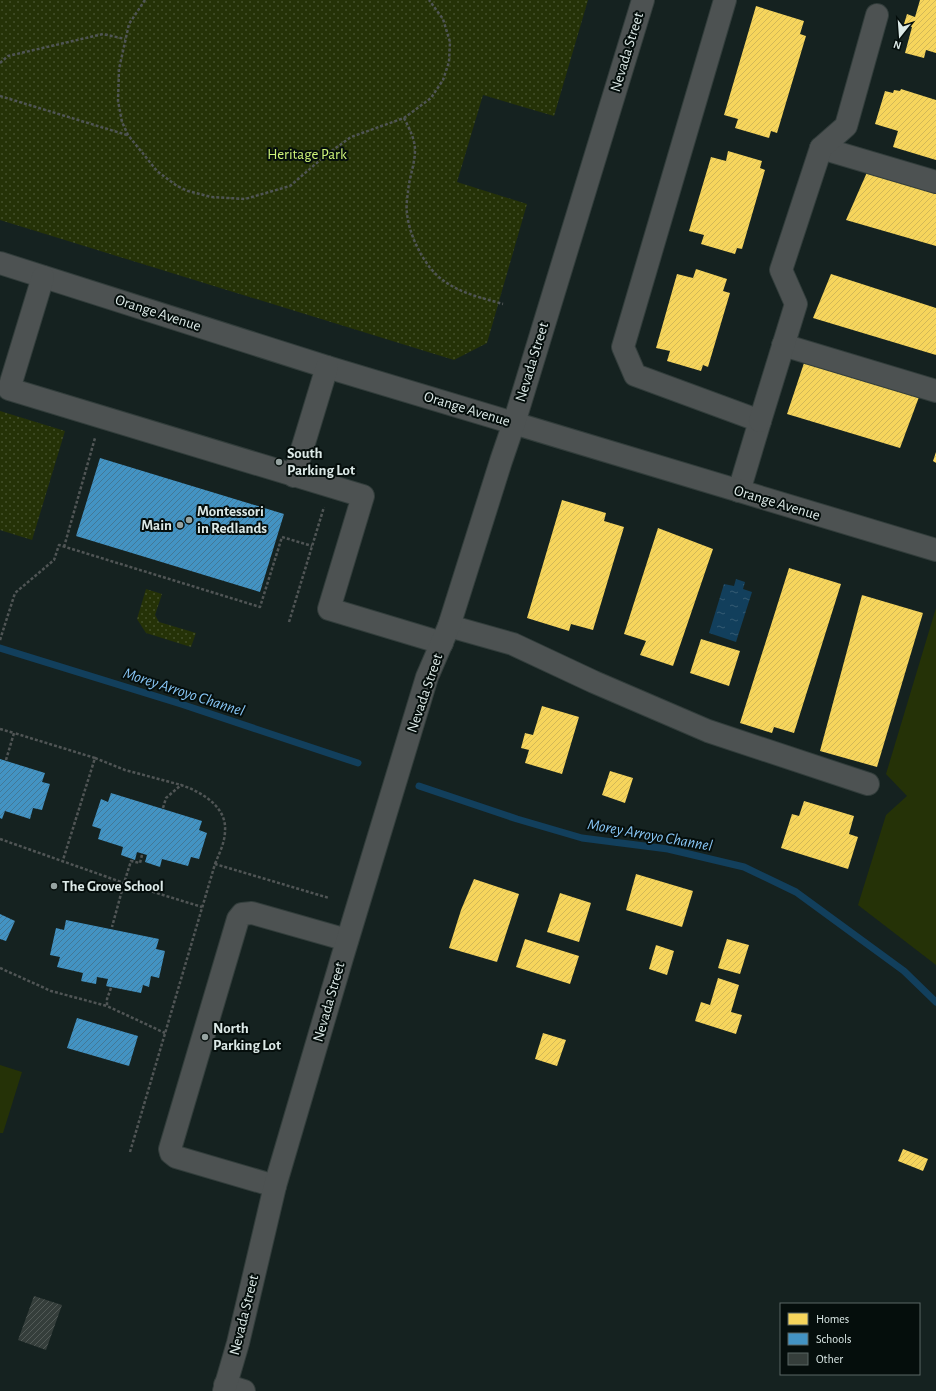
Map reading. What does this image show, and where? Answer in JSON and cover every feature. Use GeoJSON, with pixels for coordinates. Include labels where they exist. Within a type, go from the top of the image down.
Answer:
{"type":"FeatureCollection","features":[{"type":"Feature","properties":{"kind":"street","name":"Nevada Street"},"geometry":{"type":"LineString","coordinates":[[231,1389],[238,1343],[275,1186],[347,940],[427,677],[445,634],[514,423],[643,0]]}},
{"type":"Feature","properties":{"kind":"street"},"geometry":{"type":"LineString","coordinates":[[725,0],[623,347],[635,375],[760,420]]}},
{"type":"Feature","properties":{"kind":"street"},"geometry":{"type":"LineString","coordinates":[[739,491],[796,304],[781,270],[821,148],[846,126],[877,15]]}},
{"type":"Feature","properties":{"kind":"street"},"geometry":{"type":"LineString","coordinates":[[821,148],[936,182]]}},
{"type":"Feature","properties":{"kind":"street","name":"Orange Avenue"},"geometry":{"type":"LineString","coordinates":[[0,263],[327,367],[936,550]]}},
{"type":"Feature","properties":{"kind":"street"},"geometry":{"type":"LineString","coordinates":[[43,277],[9,389],[363,496],[329,609],[445,634],[512,644],[594,682],[708,731],[868,784]]}},
{"type":"Feature","properties":{"kind":"street"},"geometry":{"type":"LineString","coordinates":[[783,345],[936,391]]}},
{"type":"Feature","properties":{"kind":"street"},"geometry":{"type":"LineString","coordinates":[[294,476],[327,367]]}},
{"type":"Feature","properties":{"kind":"street"},"geometry":{"type":"LineString","coordinates":[[275,1186],[176,1157],[171,1154],[170,1149],[231,941],[238,919],[242,914],[252,913],[347,940]]}},
{"type":"Feature","properties":{"kind":"path"},"geometry":{"type":"LineString","coordinates":[[145,0],[129,24],[119,69],[118,101],[122,122],[128,135],[157,171],[177,186],[211,198],[245,199],[290,186],[326,155],[351,137],[404,118],[431,98],[443,80],[449,62],[450,42],[443,19],[429,0]]}},
{"type":"Feature","properties":{"kind":"path"},"geometry":{"type":"LineString","coordinates":[[0,63],[8,56],[104,34],[125,39]]}},
{"type":"Feature","properties":{"kind":"path"},"geometry":{"type":"LineString","coordinates":[[0,96],[128,135]]}},
{"type":"Feature","properties":{"kind":"path"},"geometry":{"type":"LineString","coordinates":[[404,118],[415,149],[408,190],[407,213],[412,236],[418,249],[434,273],[445,282],[469,294],[504,304]]}},
{"type":"Feature","properties":{"kind":"path"},"geometry":{"type":"LineString","coordinates":[[64,547],[96,435]]}},
{"type":"Feature","properties":{"kind":"path"},"geometry":{"type":"LineString","coordinates":[[289,622],[325,504]]}},
{"type":"Feature","properties":{"kind":"path"},"geometry":{"type":"LineString","coordinates":[[0,640],[15,593],[54,560],[59,545],[260,607],[282,537],[312,546]]}},
{"type":"Feature","properties":{"kind":"path"},"geometry":{"type":"LineString","coordinates":[[0,729],[95,758],[125,770],[190,788],[218,807],[225,822],[224,839],[215,864]]}},
{"type":"Feature","properties":{"kind":"path"},"geometry":{"type":"LineString","coordinates":[[6,760],[14,733]]}},
{"type":"Feature","properties":{"kind":"path"},"geometry":{"type":"LineString","coordinates":[[63,860],[95,758]]}},
{"type":"Feature","properties":{"kind":"path"},"geometry":{"type":"LineString","coordinates":[[163,808],[166,798],[181,786]]}},
{"type":"Feature","properties":{"kind":"path"},"geometry":{"type":"LineString","coordinates":[[0,839],[63,860],[124,883],[202,907]]}},
{"type":"Feature","properties":{"kind":"path"},"geometry":{"type":"LineString","coordinates":[[112,926],[131,861],[140,863],[142,854]]}},
{"type":"Feature","properties":{"kind":"path"},"geometry":{"type":"LineString","coordinates":[[0,968],[51,990],[107,1006],[165,1033]]}},
{"type":"Feature","properties":{"kind":"path"},"geometry":{"type":"LineString","coordinates":[[107,1006],[107,999],[111,988]]}},
{"type":"Feature","properties":{"kind":"green space","name":"Heritage Park"},"geometry":{"type":"Polygon","coordinates":[[[0,0],[588,0],[554,116],[483,95],[457,182],[527,204],[487,343],[454,360],[0,220],[0,0]]]}},
{"type":"Feature","properties":{"kind":"green space"},"geometry":{"type":"Polygon","coordinates":[[[0,411],[65,431],[32,540],[0,530],[0,411]]]}},
{"type":"Feature","properties":{"kind":"green space"},"geometry":{"type":"Polygon","coordinates":[[[146,589],[162,594],[155,615],[159,622],[196,633],[191,647],[146,633],[137,619],[146,589]]]}},
{"type":"Feature","properties":{"kind":"green space"},"geometry":{"type":"Polygon","coordinates":[[[936,608],[936,965],[858,905],[886,815],[907,796],[886,774],[936,608]]]}},
{"type":"Feature","properties":{"kind":"green space"},"geometry":{"type":"Polygon","coordinates":[[[0,1065],[22,1072],[3,1133],[0,1133],[0,1065]]]}},
{"type":"Feature","properties":{"kind":"water"},"geometry":{"type":"Polygon","coordinates":[[[736,579],[745,582],[743,589],[752,592],[736,642],[709,633],[724,584],[734,586],[736,579]]]}},
{"type":"Feature","properties":{"kind":"building: Homes"},"geometry":{"type":"Polygon","coordinates":[[[920,0],[936,0],[936,53],[926,50],[924,58],[905,53],[912,27],[904,24],[907,14],[915,17],[920,0]]]}},
{"type":"Feature","properties":{"kind":"building: Homes"},"geometry":{"type":"Polygon","coordinates":[[[756,6],[804,21],[800,34],[806,36],[777,133],[771,131],[769,138],[735,128],[738,119],[724,115],[756,6]]]}},
{"type":"Feature","properties":{"kind":"building: Homes"},"geometry":{"type":"Polygon","coordinates":[[[901,89],[936,100],[936,160],[893,147],[898,131],[875,124],[885,91],[893,93],[894,90],[900,91],[901,89]]]}},
{"type":"Feature","properties":{"kind":"building: Homes"},"geometry":{"type":"Polygon","coordinates":[[[728,151],[762,161],[760,168],[765,170],[742,249],[737,248],[735,254],[701,244],[704,235],[689,231],[711,157],[726,161],[728,151]]]}},
{"type":"Feature","properties":{"kind":"building: Homes"},"geometry":{"type":"Polygon","coordinates":[[[868,170],[936,191],[936,246],[846,220],[868,170]]]}},
{"type":"Feature","properties":{"kind":"building: Homes"},"geometry":{"type":"Polygon","coordinates":[[[696,269],[727,279],[723,291],[730,293],[708,367],[703,365],[701,371],[667,361],[670,351],[656,348],[677,274],[693,278],[696,269]]]}},
{"type":"Feature","properties":{"kind":"building: Homes"},"geometry":{"type":"Polygon","coordinates":[[[831,274],[936,308],[936,355],[813,318],[831,274]]]}},
{"type":"Feature","properties":{"kind":"building: Homes"},"geometry":{"type":"Polygon","coordinates":[[[805,360],[919,397],[900,448],[787,414],[805,360]]]}},
{"type":"Feature","properties":{"kind":"building: Homes"},"geometry":{"type":"Polygon","coordinates":[[[936,452],[936,463],[933,461],[936,452]]]}},
{"type":"Feature","properties":{"kind":"building: Homes"},"geometry":{"type":"Polygon","coordinates":[[[562,500],[606,513],[604,521],[624,527],[593,630],[571,624],[569,631],[527,618],[562,500]]]}},
{"type":"Feature","properties":{"kind":"building: Homes"},"geometry":{"type":"Polygon","coordinates":[[[658,528],[713,549],[673,666],[640,655],[646,641],[624,634],[658,528]]]}},
{"type":"Feature","properties":{"kind":"building: Homes"},"geometry":{"type":"Polygon","coordinates":[[[789,568],[841,584],[794,733],[774,727],[772,733],[740,723],[789,568]]]}},
{"type":"Feature","properties":{"kind":"building: Homes"},"geometry":{"type":"Polygon","coordinates":[[[862,595],[923,613],[877,767],[820,751],[862,595]]]}},
{"type":"Feature","properties":{"kind":"building: Homes"},"geometry":{"type":"Polygon","coordinates":[[[701,639],[740,651],[729,686],[690,673],[701,639]]]}},
{"type":"Feature","properties":{"kind":"building: Homes"},"geometry":{"type":"Polygon","coordinates":[[[542,706],[579,717],[562,774],[525,763],[529,750],[521,748],[525,733],[533,735],[542,706]]]}},
{"type":"Feature","properties":{"kind":"building: Homes"},"geometry":{"type":"Polygon","coordinates":[[[610,771],[633,778],[625,803],[602,795],[610,771]]]}},
{"type":"Feature","properties":{"kind":"building: Homes"},"geometry":{"type":"Polygon","coordinates":[[[804,801],[854,816],[849,834],[858,837],[848,869],[781,848],[792,814],[799,816],[804,801]]]}},
{"type":"Feature","properties":{"kind":"building: Homes"},"geometry":{"type":"Polygon","coordinates":[[[636,874],[693,891],[682,927],[626,910],[636,874]]]}},
{"type":"Feature","properties":{"kind":"building: Homes"},"geometry":{"type":"Polygon","coordinates":[[[474,879],[519,894],[497,962],[449,948],[461,910],[474,879]]]}},
{"type":"Feature","properties":{"kind":"building: Homes"},"geometry":{"type":"Polygon","coordinates":[[[560,893],[591,903],[579,942],[547,932],[560,893]]]}},
{"type":"Feature","properties":{"kind":"building: Homes"},"geometry":{"type":"Polygon","coordinates":[[[525,939],[579,956],[570,984],[516,967],[525,939]]]}},
{"type":"Feature","properties":{"kind":"building: Homes"},"geometry":{"type":"Polygon","coordinates":[[[727,939],[749,945],[740,974],[718,968],[727,939]]]}},
{"type":"Feature","properties":{"kind":"building: Homes"},"geometry":{"type":"Polygon","coordinates":[[[656,945],[674,951],[667,975],[649,969],[656,945]]]}},
{"type":"Feature","properties":{"kind":"building: Homes"},"geometry":{"type":"Polygon","coordinates":[[[718,978],[739,985],[731,1012],[742,1015],[736,1034],[695,1021],[701,1002],[710,1005],[718,978]]]}},
{"type":"Feature","properties":{"kind":"building: Homes"},"geometry":{"type":"Polygon","coordinates":[[[543,1033],[566,1040],[557,1066],[535,1059],[543,1033]]]}},
{"type":"Feature","properties":{"kind":"building: Homes"},"geometry":{"type":"Polygon","coordinates":[[[903,1149],[928,1159],[923,1171],[898,1161],[903,1149]]]}},
{"type":"Feature","properties":{"kind":"building: Schools","name":"Main"},"geometry":{"type":"Polygon","coordinates":[[[100,458],[284,514],[260,592],[76,536],[100,458]]]}},
{"type":"Feature","properties":{"kind":"building: Schools"},"geometry":{"type":"Polygon","coordinates":[[[0,759],[45,773],[42,782],[50,784],[42,810],[33,808],[30,819],[5,811],[2,819],[0,818],[0,759]]]}},
{"type":"Feature","properties":{"kind":"building: Schools"},"geometry":{"type":"Polygon","coordinates":[[[111,793],[202,821],[199,830],[207,833],[199,859],[191,857],[188,866],[162,859],[160,867],[145,862],[147,855],[137,852],[135,860],[121,855],[123,847],[98,839],[101,829],[92,826],[101,799],[108,802],[111,793]]]}},
{"type":"Feature","properties":{"kind":"building: Schools"},"geometry":{"type":"Polygon","coordinates":[[[0,914],[15,921],[6,941],[0,939],[0,914]]]}},
{"type":"Feature","properties":{"kind":"building: Schools"},"geometry":{"type":"Polygon","coordinates":[[[66,920],[159,939],[156,949],[165,951],[159,978],[151,976],[149,987],[143,985],[141,993],[106,986],[108,979],[97,977],[96,984],[81,981],[83,973],[57,967],[60,957],[50,955],[56,928],[64,930],[66,920]]]}},
{"type":"Feature","properties":{"kind":"building: Schools"},"geometry":{"type":"Polygon","coordinates":[[[77,1018],[138,1036],[129,1066],[67,1048],[77,1018]]]}},
{"type":"Feature","properties":{"kind":"building: Other"},"geometry":{"type":"Polygon","coordinates":[[[34,1296],[62,1305],[46,1350],[18,1340],[34,1296]]]}},
{"type":"Feature","properties":{"kind":"waterway","name":"Morey Arroyo Channel"},"geometry":{"type":"LineString","coordinates":[[0,648],[181,704],[358,763]]}},
{"type":"Feature","properties":{"kind":"waterway","name":"Morey Arroyo Channel"},"geometry":{"type":"LineString","coordinates":[[419,786],[517,819],[582,838],[668,849],[744,867],[796,892],[904,971],[936,1002]]}},
{"type":"Feature","properties":{"kind":"place","name":"South Parking Lot"},"geometry":{"type":"Point","coordinates":[279,462]}},
{"type":"Feature","properties":{"kind":"place","name":"Montessori in Redlands"},"geometry":{"type":"Point","coordinates":[189,520]}},
{"type":"Feature","properties":{"kind":"place","name":"Main"},"geometry":{"type":"Point","coordinates":[180,525]}},
{"type":"Feature","properties":{"kind":"place","name":"The Grove School"},"geometry":{"type":"Point","coordinates":[54,886]}},
{"type":"Feature","properties":{"kind":"place","name":"North Parking Lot"},"geometry":{"type":"Point","coordinates":[205,1037]}}]}
